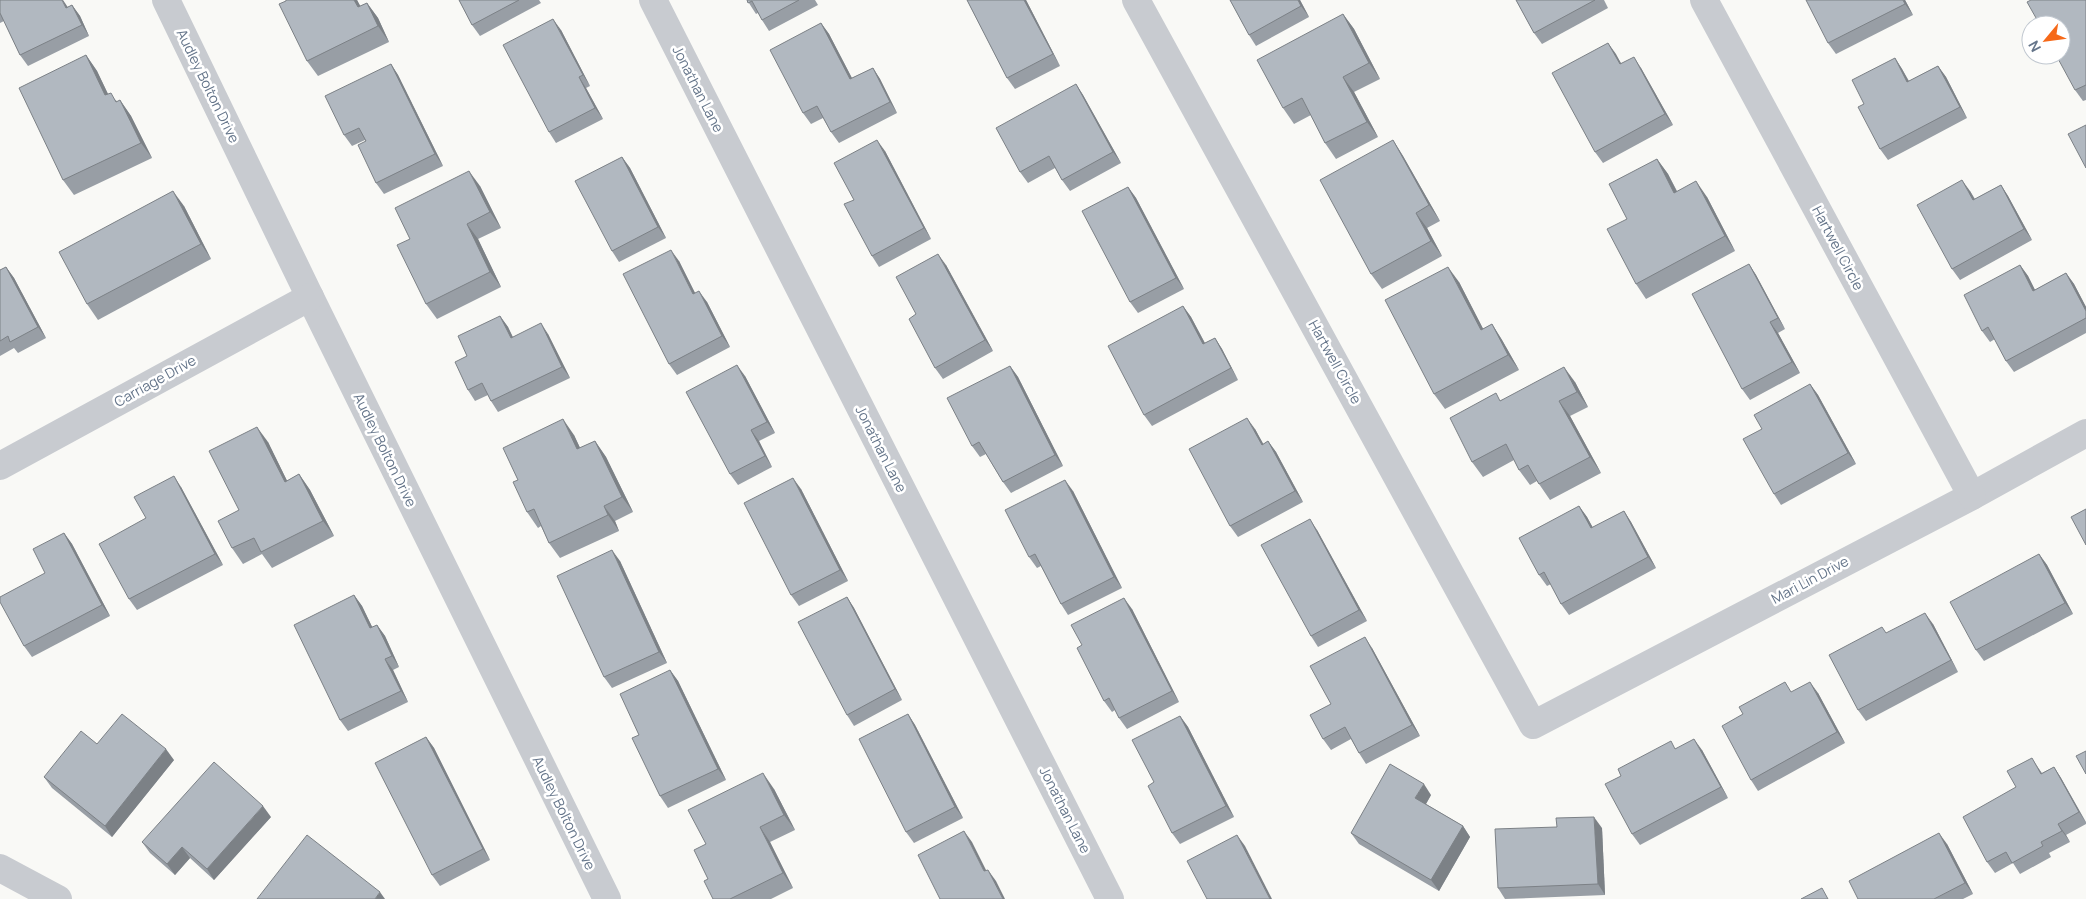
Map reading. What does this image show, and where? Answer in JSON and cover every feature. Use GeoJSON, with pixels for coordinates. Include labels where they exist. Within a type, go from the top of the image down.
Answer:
{"type":"FeatureCollection","features":[{"type":"Feature","properties":{"kind":"street","name":"Audley Bolton Drive"},"geometry":{"type":"LineString","coordinates":[[166,0],[310,297],[607,899]]}},
{"type":"Feature","properties":{"kind":"street","name":"Jonathan Lane"},"geometry":{"type":"LineString","coordinates":[[653,0],[1110,899]]}},
{"type":"Feature","properties":{"kind":"street","name":"Hartwell Circle"},"geometry":{"type":"LineString","coordinates":[[1136,0],[1534,724]]}},
{"type":"Feature","properties":{"kind":"street","name":"Hartwell Circle"},"geometry":{"type":"LineString","coordinates":[[1704,0],[1972,496]]}},
{"type":"Feature","properties":{"kind":"street","name":"Carriage Drive"},"geometry":{"type":"LineString","coordinates":[[0,466],[310,297]]}},
{"type":"Feature","properties":{"kind":"street","name":"Mari Lin Drive"},"geometry":{"type":"LineString","coordinates":[[1534,724],[1972,496],[2086,434]]}},
{"type":"Feature","properties":{"kind":"street"},"geometry":{"type":"LineString","coordinates":[[0,868],[58,899]]}},
{"type":"Feature","properties":{"kind":"building"},"geometry":{"type":"Polygon","coordinates":[[[0,0],[62,0],[66,8],[72,5],[82,25],[20,55],[0,13],[0,0]]]}},
{"type":"Feature","properties":{"kind":"building"},"geometry":{"type":"Polygon","coordinates":[[[286,0],[354,0],[358,7],[367,3],[378,26],[307,61],[279,4],[286,0]]]}},
{"type":"Feature","properties":{"kind":"building"},"geometry":{"type":"Polygon","coordinates":[[[459,0],[519,0],[472,25],[459,0]]]}},
{"type":"Feature","properties":{"kind":"building"},"geometry":{"type":"Polygon","coordinates":[[[747,0],[799,0],[762,20],[752,1],[748,3],[747,0]]]}},
{"type":"Feature","properties":{"kind":"building"},"geometry":{"type":"Polygon","coordinates":[[[967,0],[1024,0],[1053,54],[1007,78],[967,0]]]}},
{"type":"Feature","properties":{"kind":"building"},"geometry":{"type":"Polygon","coordinates":[[[1230,0],[1298,0],[1301,6],[1249,35],[1230,0]]]}},
{"type":"Feature","properties":{"kind":"building"},"geometry":{"type":"Polygon","coordinates":[[[1516,0],[1595,0],[1534,33],[1516,0]]]}},
{"type":"Feature","properties":{"kind":"building"},"geometry":{"type":"Polygon","coordinates":[[[1806,0],[1903,0],[1905,4],[1828,43],[1806,0]]]}},
{"type":"Feature","properties":{"kind":"building"},"geometry":{"type":"Polygon","coordinates":[[[2031,0],[2086,0],[2086,85],[2075,90],[2061,65],[2071,65],[2071,15],[2034,15],[2027,2],[2031,0]]]}},
{"type":"Feature","properties":{"kind":"building"},"geometry":{"type":"Polygon","coordinates":[[[1343,14],[1369,63],[1343,77],[1367,122],[1325,143],[1302,98],[1283,108],[1257,60],[1343,14]]]}},
{"type":"Feature","properties":{"kind":"building"},"geometry":{"type":"Polygon","coordinates":[[[553,19],[583,75],[579,77],[595,108],[549,132],[503,45],[553,19]]]}},
{"type":"Feature","properties":{"kind":"building"},"geometry":{"type":"Polygon","coordinates":[[[821,23],[850,79],[873,68],[890,102],[831,132],[817,106],[803,113],[770,50],[821,23]]]}},
{"type":"Feature","properties":{"kind":"building"},"geometry":{"type":"Polygon","coordinates":[[[1608,43],[1620,64],[1634,57],[1665,114],[1595,152],[1552,73],[1608,43]]]}},
{"type":"Feature","properties":{"kind":"building"},"geometry":{"type":"Polygon","coordinates":[[[86,55],[105,95],[111,93],[116,102],[120,100],[141,143],[63,180],[19,88],[86,55]]]}},
{"type":"Feature","properties":{"kind":"building"},"geometry":{"type":"Polygon","coordinates":[[[1895,58],[1907,82],[1938,66],[1960,107],[1880,149],[1858,107],[1864,104],[1852,80],[1895,58]]]}},
{"type":"Feature","properties":{"kind":"building"},"geometry":{"type":"Polygon","coordinates":[[[391,64],[435,154],[376,183],[358,145],[366,141],[359,128],[344,135],[325,96],[391,64]]]}},
{"type":"Feature","properties":{"kind":"building"},"geometry":{"type":"Polygon","coordinates":[[[1076,84],[1113,152],[1062,180],[1049,156],[1020,172],[996,128],[1076,84]]]}},
{"type":"Feature","properties":{"kind":"building"},"geometry":{"type":"Polygon","coordinates":[[[2086,125],[2086,168],[2068,134],[2086,125]]]}},
{"type":"Feature","properties":{"kind":"building"},"geometry":{"type":"Polygon","coordinates":[[[877,140],[924,228],[872,256],[844,204],[854,200],[834,163],[877,140]]]}},
{"type":"Feature","properties":{"kind":"building"},"geometry":{"type":"Polygon","coordinates":[[[1393,140],[1429,205],[1416,213],[1431,241],[1371,274],[1320,180],[1393,140]]]}},
{"type":"Feature","properties":{"kind":"building"},"geometry":{"type":"Polygon","coordinates":[[[622,157],[658,227],[612,251],[575,181],[622,157]]]}},
{"type":"Feature","properties":{"kind":"building"},"geometry":{"type":"Polygon","coordinates":[[[1657,159],[1674,193],[1696,181],[1725,236],[1636,284],[1607,229],[1627,219],[1609,184],[1657,159]]]}},
{"type":"Feature","properties":{"kind":"building"},"geometry":{"type":"Polygon","coordinates":[[[469,171],[490,212],[467,224],[490,272],[426,304],[397,245],[410,239],[395,208],[469,171]]]}},
{"type":"Feature","properties":{"kind":"building"},"geometry":{"type":"Polygon","coordinates":[[[1962,180],[1973,200],[2001,185],[2024,229],[1952,269],[1917,205],[1962,180]]]}},
{"type":"Feature","properties":{"kind":"building"},"geometry":{"type":"Polygon","coordinates":[[[1128,187],[1176,278],[1130,302],[1082,211],[1128,187]]]}},
{"type":"Feature","properties":{"kind":"building"},"geometry":{"type":"Polygon","coordinates":[[[173,191],[201,244],[87,304],[59,252],[173,191]]]}},
{"type":"Feature","properties":{"kind":"building"},"geometry":{"type":"Polygon","coordinates":[[[671,250],[693,294],[699,291],[722,336],[669,364],[623,274],[671,250]]]}},
{"type":"Feature","properties":{"kind":"building"},"geometry":{"type":"Polygon","coordinates":[[[938,254],[985,340],[935,368],[909,319],[916,314],[896,277],[938,254]]]}},
{"type":"Feature","properties":{"kind":"building"},"geometry":{"type":"Polygon","coordinates":[[[1749,264],[1778,318],[1770,322],[1792,362],[1742,389],[1692,294],[1749,264]]]}},
{"type":"Feature","properties":{"kind":"building"},"geometry":{"type":"Polygon","coordinates":[[[2020,265],[2033,291],[2066,273],[2086,311],[2086,318],[2006,361],[1988,327],[1982,331],[1964,295],[2020,265]]]}},
{"type":"Feature","properties":{"kind":"building"},"geometry":{"type":"Polygon","coordinates":[[[6,267],[38,327],[10,342],[8,336],[0,341],[0,270],[6,267]]]}},
{"type":"Feature","properties":{"kind":"building"},"geometry":{"type":"Polygon","coordinates":[[[1448,267],[1481,330],[1492,324],[1508,355],[1434,394],[1385,300],[1448,267]]]}},
{"type":"Feature","properties":{"kind":"building"},"geometry":{"type":"Polygon","coordinates":[[[1183,306],[1203,344],[1215,338],[1231,368],[1144,415],[1108,346],[1183,306]]]}},
{"type":"Feature","properties":{"kind":"building"},"geometry":{"type":"Polygon","coordinates":[[[500,316],[511,338],[541,323],[562,367],[491,401],[482,383],[468,390],[455,362],[467,356],[458,336],[500,316]]]}},
{"type":"Feature","properties":{"kind":"building"},"geometry":{"type":"Polygon","coordinates":[[[737,365],[767,422],[751,430],[765,456],[730,474],[686,392],[737,365]]]}},
{"type":"Feature","properties":{"kind":"building"},"geometry":{"type":"Polygon","coordinates":[[[1010,366],[1055,455],[1003,482],[979,442],[972,446],[947,398],[1010,366]]]}},
{"type":"Feature","properties":{"kind":"building"},"geometry":{"type":"Polygon","coordinates":[[[1564,367],[1577,392],[1559,401],[1590,457],[1539,484],[1528,465],[1519,470],[1506,444],[1472,462],[1450,418],[1496,393],[1500,401],[1564,367]]]}},
{"type":"Feature","properties":{"kind":"building"},"geometry":{"type":"Polygon","coordinates":[[[1810,384],[1848,453],[1774,494],[1743,439],[1762,429],[1754,415],[1810,384]]]}},
{"type":"Feature","properties":{"kind":"building"},"geometry":{"type":"Polygon","coordinates":[[[1247,418],[1262,445],[1268,441],[1295,491],[1230,526],[1189,449],[1247,418]]]}},
{"type":"Feature","properties":{"kind":"building"},"geometry":{"type":"Polygon","coordinates":[[[563,419],[577,449],[595,441],[622,497],[604,506],[608,515],[549,543],[534,509],[527,512],[513,482],[518,480],[503,448],[563,419]]]}},
{"type":"Feature","properties":{"kind":"building"},"geometry":{"type":"Polygon","coordinates":[[[257,427],[285,482],[299,474],[323,521],[261,552],[254,538],[232,548],[218,521],[239,510],[209,451],[257,427]]]}},
{"type":"Feature","properties":{"kind":"building"},"geometry":{"type":"Polygon","coordinates":[[[174,476],[215,554],[129,599],[99,544],[146,518],[134,497],[174,476]]]}},
{"type":"Feature","properties":{"kind":"building"},"geometry":{"type":"Polygon","coordinates":[[[793,478],[840,570],[791,595],[744,503],[793,478]]]}},
{"type":"Feature","properties":{"kind":"building"},"geometry":{"type":"Polygon","coordinates":[[[1065,480],[1114,577],[1061,604],[1035,554],[1029,557],[1005,510],[1065,480]]]}},
{"type":"Feature","properties":{"kind":"building"},"geometry":{"type":"Polygon","coordinates":[[[1579,506],[1591,528],[1624,511],[1648,557],[1561,604],[1544,572],[1539,575],[1519,538],[1579,506]]]}},
{"type":"Feature","properties":{"kind":"building"},"geometry":{"type":"Polygon","coordinates":[[[2086,509],[2086,545],[2071,517],[2086,509]]]}},
{"type":"Feature","properties":{"kind":"building"},"geometry":{"type":"Polygon","coordinates":[[[1310,519],[1359,610],[1311,636],[1261,545],[1310,519]]]}},
{"type":"Feature","properties":{"kind":"building"},"geometry":{"type":"Polygon","coordinates":[[[64,533],[102,605],[24,646],[0,602],[0,597],[45,573],[33,549],[64,533]]]}},
{"type":"Feature","properties":{"kind":"building"},"geometry":{"type":"Polygon","coordinates":[[[612,550],[659,652],[604,677],[557,576],[612,550]]]}},
{"type":"Feature","properties":{"kind":"building"},"geometry":{"type":"Polygon","coordinates":[[[2039,554],[2065,603],[1976,650],[1950,602],[2039,554]]]}},
{"type":"Feature","properties":{"kind":"building"},"geometry":{"type":"Polygon","coordinates":[[[354,595],[370,628],[377,625],[392,656],[385,659],[401,691],[340,720],[294,625],[354,595]]]}},
{"type":"Feature","properties":{"kind":"building"},"geometry":{"type":"Polygon","coordinates":[[[847,597],[895,689],[847,715],[798,622],[847,597]]]}},
{"type":"Feature","properties":{"kind":"building"},"geometry":{"type":"Polygon","coordinates":[[[1124,598],[1172,691],[1119,718],[1109,698],[1104,701],[1077,648],[1082,645],[1071,625],[1124,598]]]}},
{"type":"Feature","properties":{"kind":"building"},"geometry":{"type":"Polygon","coordinates":[[[1925,613],[1951,660],[1858,710],[1829,655],[1882,627],[1886,633],[1925,613]]]}},
{"type":"Feature","properties":{"kind":"building"},"geometry":{"type":"Polygon","coordinates":[[[1365,637],[1412,725],[1359,753],[1345,727],[1323,739],[1310,715],[1331,704],[1310,666],[1365,637]]]}},
{"type":"Feature","properties":{"kind":"building"},"geometry":{"type":"Polygon","coordinates":[[[670,670],[718,769],[660,796],[632,738],[639,735],[620,694],[670,670]]]}},
{"type":"Feature","properties":{"kind":"building"},"geometry":{"type":"Polygon","coordinates":[[[1785,682],[1791,692],[1810,682],[1837,732],[1751,780],[1722,726],[1743,714],[1739,707],[1785,682]]]}},
{"type":"Feature","properties":{"kind":"building"},"geometry":{"type":"Polygon","coordinates":[[[122,714],[166,749],[105,826],[44,777],[81,731],[97,744],[122,714]]]}},
{"type":"Feature","properties":{"kind":"building"},"geometry":{"type":"Polygon","coordinates":[[[908,714],[955,807],[906,832],[859,739],[908,714]]]}},
{"type":"Feature","properties":{"kind":"building"},"geometry":{"type":"Polygon","coordinates":[[[1180,716],[1226,806],[1172,833],[1148,786],[1154,782],[1132,740],[1180,716]]]}},
{"type":"Feature","properties":{"kind":"building"},"geometry":{"type":"Polygon","coordinates":[[[426,737],[483,849],[432,875],[375,763],[426,737]]]}},
{"type":"Feature","properties":{"kind":"building"},"geometry":{"type":"Polygon","coordinates":[[[1694,739],[1721,787],[1632,834],[1605,784],[1621,776],[1618,769],[1671,741],[1675,749],[1694,739]]]}},
{"type":"Feature","properties":{"kind":"building"},"geometry":{"type":"Polygon","coordinates":[[[2086,751],[2086,774],[2076,756],[2086,751]]]}},
{"type":"Feature","properties":{"kind":"building"},"geometry":{"type":"Polygon","coordinates":[[[2032,758],[2041,774],[2054,767],[2079,812],[2058,824],[2062,831],[2041,842],[2043,846],[2012,863],[2006,852],[1987,862],[1963,817],[2016,787],[2007,771],[2032,758]]]}},
{"type":"Feature","properties":{"kind":"building"},"geometry":{"type":"Polygon","coordinates":[[[214,762],[263,806],[207,869],[182,847],[167,864],[142,842],[214,762]]]}},
{"type":"Feature","properties":{"kind":"building"},"geometry":{"type":"Polygon","coordinates":[[[1390,764],[1424,784],[1415,798],[1463,826],[1431,880],[1351,833],[1390,764]]]}},
{"type":"Feature","properties":{"kind":"building"},"geometry":{"type":"Polygon","coordinates":[[[763,773],[784,815],[760,827],[783,873],[730,899],[713,899],[704,881],[708,879],[694,850],[706,844],[688,810],[763,773]]]}},
{"type":"Feature","properties":{"kind":"building"},"geometry":{"type":"Polygon","coordinates":[[[1594,817],[1598,884],[1498,888],[1495,829],[1557,827],[1556,818],[1594,817]]]}},
{"type":"Feature","properties":{"kind":"building"},"geometry":{"type":"Polygon","coordinates":[[[964,831],[984,871],[988,870],[1003,899],[940,899],[918,855],[964,831]]]}},
{"type":"Feature","properties":{"kind":"building"},"geometry":{"type":"Polygon","coordinates":[[[1939,833],[1965,883],[1934,899],[1858,899],[1849,881],[1939,833]]]}},
{"type":"Feature","properties":{"kind":"building"},"geometry":{"type":"Polygon","coordinates":[[[307,835],[380,892],[375,899],[257,899],[307,835]]]}},
{"type":"Feature","properties":{"kind":"building"},"geometry":{"type":"Polygon","coordinates":[[[1237,835],[1270,899],[1207,899],[1187,861],[1237,835]]]}},
{"type":"Feature","properties":{"kind":"building"},"geometry":{"type":"Polygon","coordinates":[[[1822,888],[1828,899],[1801,899],[1822,888]]]}}]}
